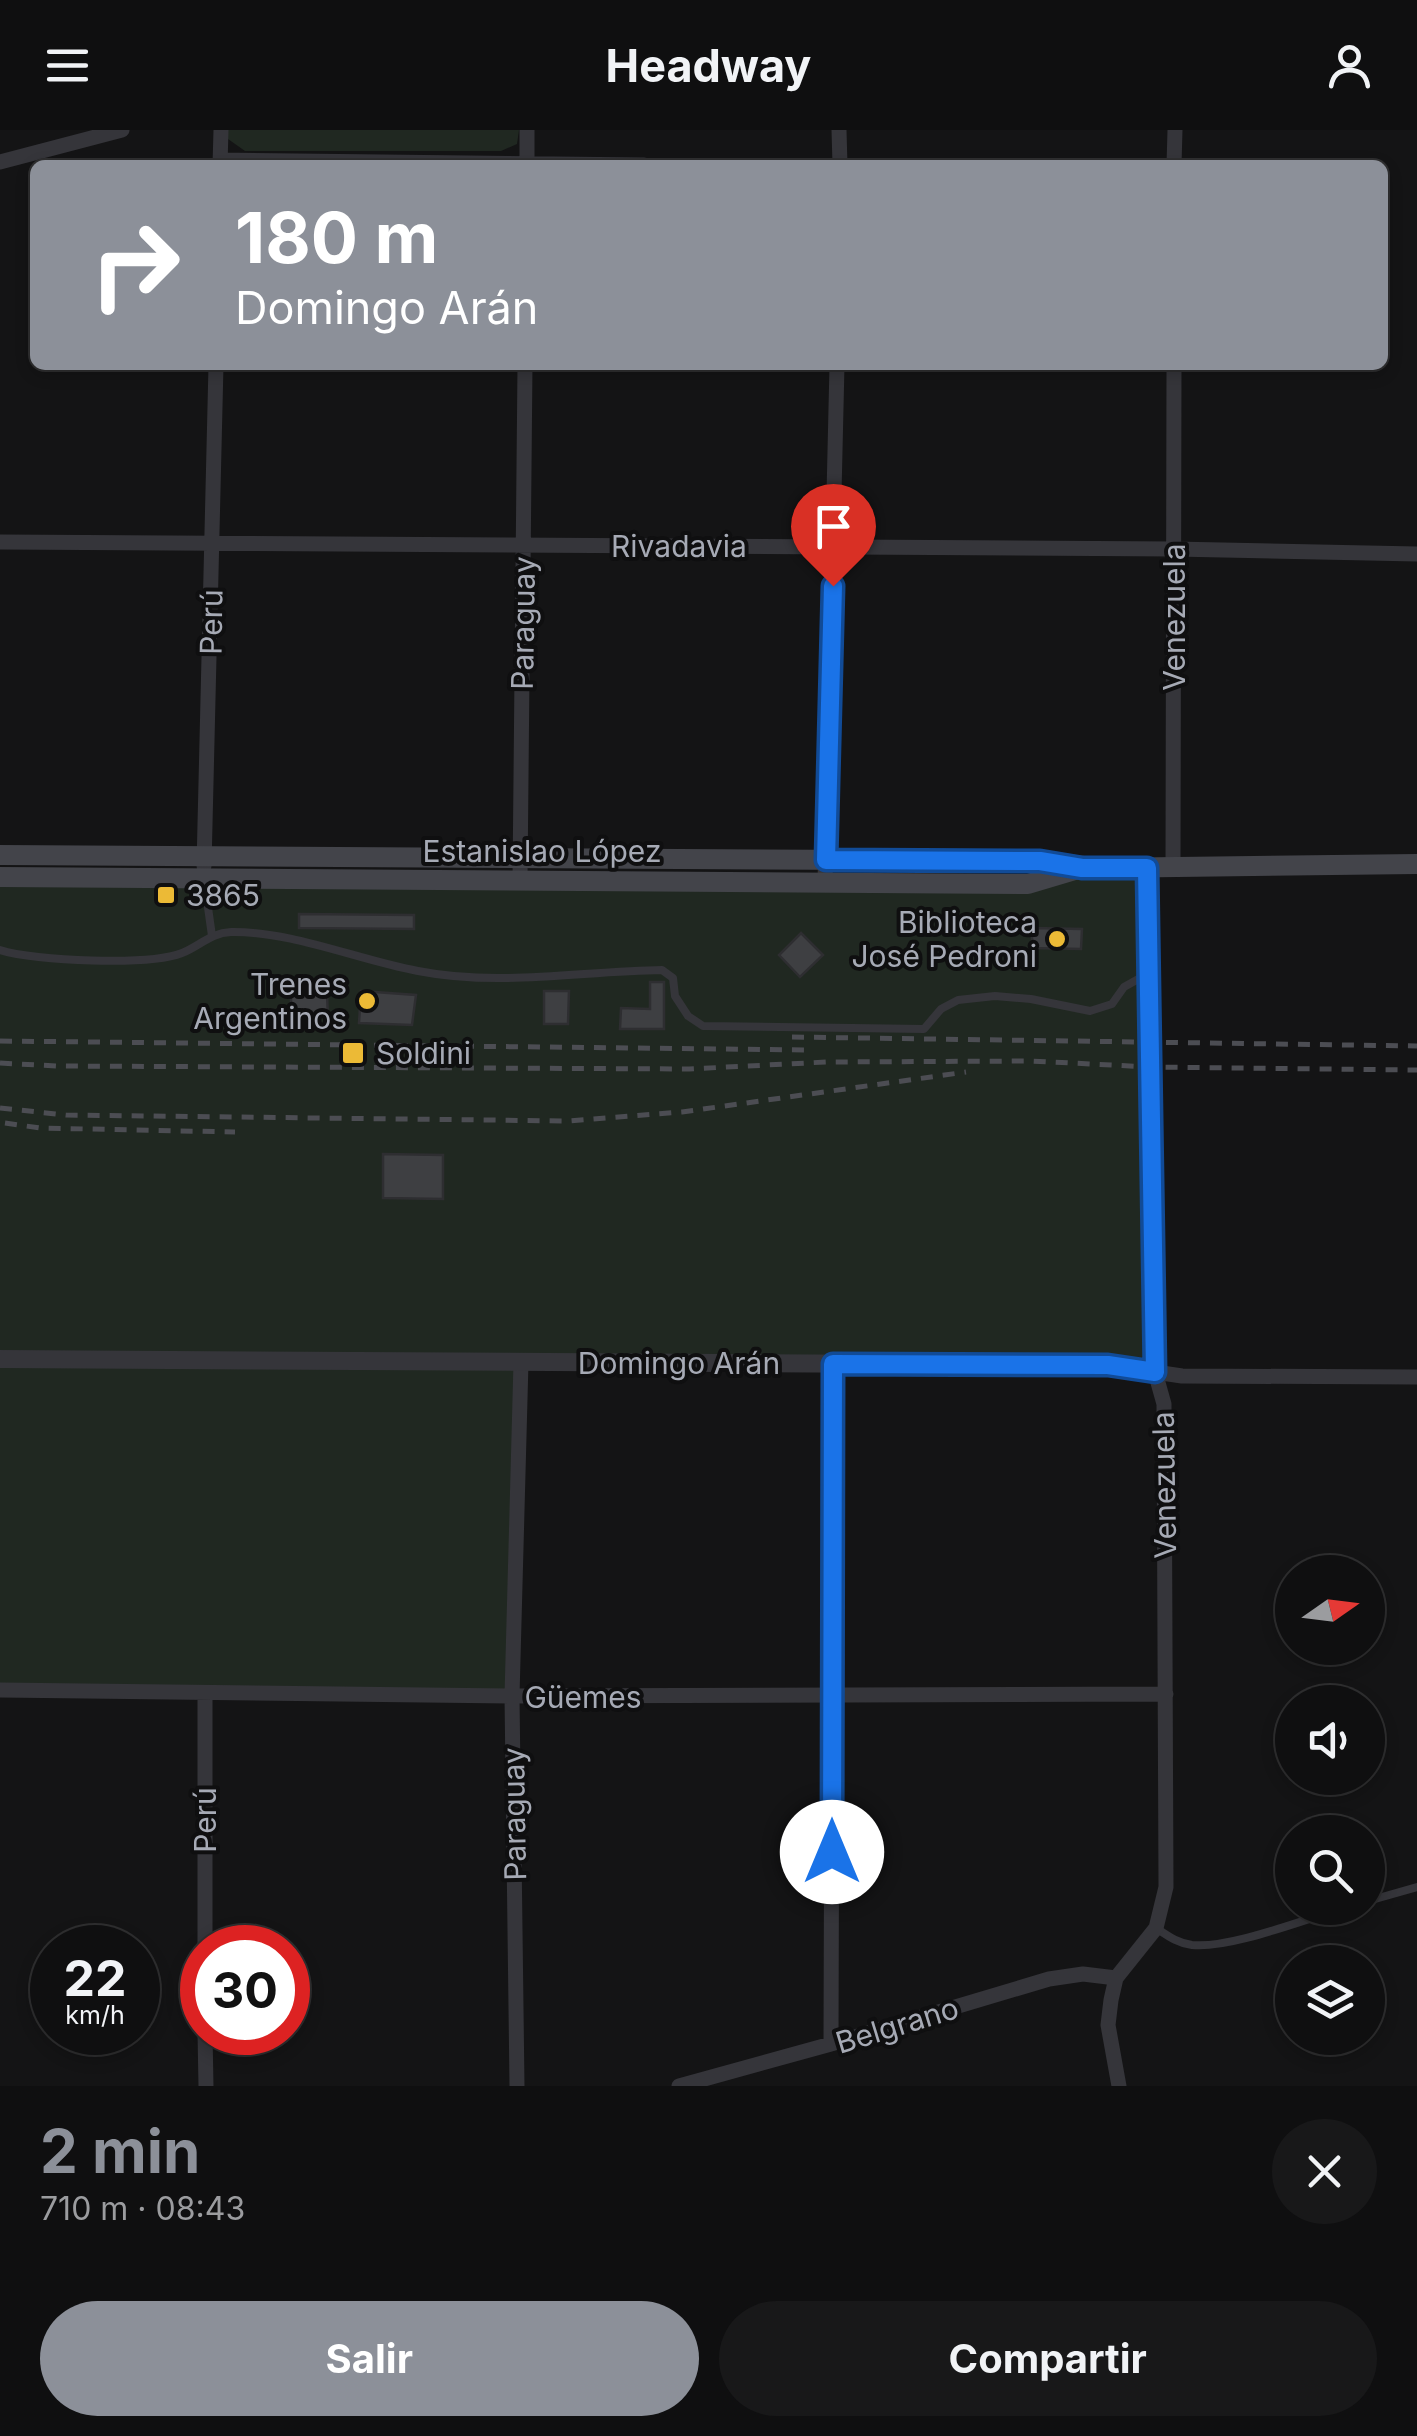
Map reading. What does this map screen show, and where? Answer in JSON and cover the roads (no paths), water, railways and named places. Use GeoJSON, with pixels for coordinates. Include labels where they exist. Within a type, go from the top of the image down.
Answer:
{"type":"FeatureCollection","features":[{"type":"Feature","properties":{"kind":"main road","name":"Estanislao López"},"geometry":{"type":"LineString","coordinates":[[0,855],[1040,861],[1082,868],[1417,864]]}},
{"type":"Feature","properties":{"kind":"main road","name":"Estanislao López"},"geometry":{"type":"LineString","coordinates":[[0,877],[1028,884],[1082,868]]}},
{"type":"Feature","properties":{"kind":"street"},"geometry":{"type":"LineString","coordinates":[[0,162],[122,130]]}},
{"type":"Feature","properties":{"kind":"street"},"geometry":{"type":"LineString","coordinates":[[220,160],[221,130]]}},
{"type":"Feature","properties":{"kind":"street"},"geometry":{"type":"LineString","coordinates":[[527,160],[528,130]]}},
{"type":"Feature","properties":{"kind":"street"},"geometry":{"type":"LineString","coordinates":[[840,130],[840,160]]}},
{"type":"Feature","properties":{"kind":"street"},"geometry":{"type":"LineString","coordinates":[[1174,160],[1175,130]]}},
{"type":"Feature","properties":{"kind":"street","name":"Perú"},"geometry":{"type":"LineString","coordinates":[[204,879],[216,370]]}},
{"type":"Feature","properties":{"kind":"street","name":"Paraguay"},"geometry":{"type":"LineString","coordinates":[[520,880],[525,370]]}},
{"type":"Feature","properties":{"kind":"street"},"geometry":{"type":"LineString","coordinates":[[825,882],[836,370]]}},
{"type":"Feature","properties":{"kind":"street","name":"Venezuela"},"geometry":{"type":"LineString","coordinates":[[1173,868],[1174,370]]}},
{"type":"Feature","properties":{"kind":"street","name":"Rivadavia"},"geometry":{"type":"LineString","coordinates":[[0,542],[1417,554]]}},
{"type":"Feature","properties":{"kind":"street","name":"Venezuela"},"geometry":{"type":"LineString","coordinates":[[1119,2086],[1108,2025],[1116,1978],[1156,1928],[1166,1887],[1164,1404],[1155,1372],[1147,868]]}},
{"type":"Feature","properties":{"kind":"street","name":"Domingo Arán"},"geometry":{"type":"LineString","coordinates":[[0,1359],[1108,1365],[1182,1376],[1417,1377]]}},
{"type":"Feature","properties":{"kind":"street","name":"Paraguay"},"geometry":{"type":"LineString","coordinates":[[517,2086],[512,1696],[521,1362]]}},
{"type":"Feature","properties":{"kind":"street"},"geometry":{"type":"LineString","coordinates":[[832,2044],[833,1364]]}},
{"type":"Feature","properties":{"kind":"street","name":"Güemes"},"geometry":{"type":"LineString","coordinates":[[0,1690],[512,1696],[1166,1694]]}},
{"type":"Feature","properties":{"kind":"street","name":"Perú"},"geometry":{"type":"LineString","coordinates":[[205,1693],[205,1925]]}},
{"type":"Feature","properties":{"kind":"street","name":"Belgrano"},"geometry":{"type":"LineString","coordinates":[[679,2086],[1050,1978],[1083,1974],[1116,1978]]}},
{"type":"Feature","properties":{"kind":"street"},"geometry":{"type":"LineString","coordinates":[[206,2055],[206,2086]]}},
{"type":"Feature","properties":{"kind":"lane"},"geometry":{"type":"LineString","coordinates":[[204,879],[212,936]]}},
{"type":"Feature","properties":{"kind":"lane"},"geometry":{"type":"LineString","coordinates":[[0,950],[54,958],[148,959],[183,953],[227,932],[447,975],[501,979],[662,970],[672,978],[675,996],[688,1016],[703,1026],[740,1029],[924,1029],[941,1010],[958,1000],[995,996],[1090,1011],[1112,1004],[1124,987],[1149,973]]}},
{"type":"Feature","properties":{"kind":"lane"},"geometry":{"type":"LineString","coordinates":[[1385,1896],[1417,1887]]}},
{"type":"Feature","properties":{"kind":"lane"},"geometry":{"type":"LineString","coordinates":[[1156,1928],[1176,1941],[1194,1945],[1226,1942],[1285,1925]]}},
{"type":"Feature","properties":{"kind":"railway"},"geometry":{"type":"LineString","coordinates":[[792,1037],[1417,1046]]}},
{"type":"Feature","properties":{"kind":"railway"},"geometry":{"type":"LineString","coordinates":[[0,1041],[810,1050]]}},
{"type":"Feature","properties":{"kind":"railway"},"geometry":{"type":"LineString","coordinates":[[0,1063],[689,1069],[826,1062],[1031,1061],[1150,1067],[1417,1070]]}},
{"type":"Feature","properties":{"kind":"railway"},"geometry":{"type":"LineString","coordinates":[[0,1108],[66,1115],[569,1121],[682,1112],[966,1072]]}},
{"type":"Feature","properties":{"kind":"railway"},"geometry":{"type":"LineString","coordinates":[[5,1123],[40,1128],[235,1132]]}},
{"type":"Feature","properties":{"kind":"place","name":"3865"},"geometry":{"type":"Point","coordinates":[166,895]}},
{"type":"Feature","properties":{"kind":"place","name":"Biblioteca José Pedroni"},"geometry":{"type":"Point","coordinates":[1057,939]}},
{"type":"Feature","properties":{"kind":"place","name":"Trenes Argentinos"},"geometry":{"type":"Point","coordinates":[367,1001]}},
{"type":"Feature","properties":{"kind":"place","name":"Soldini"},"geometry":{"type":"Point","coordinates":[353,1053]}}]}
